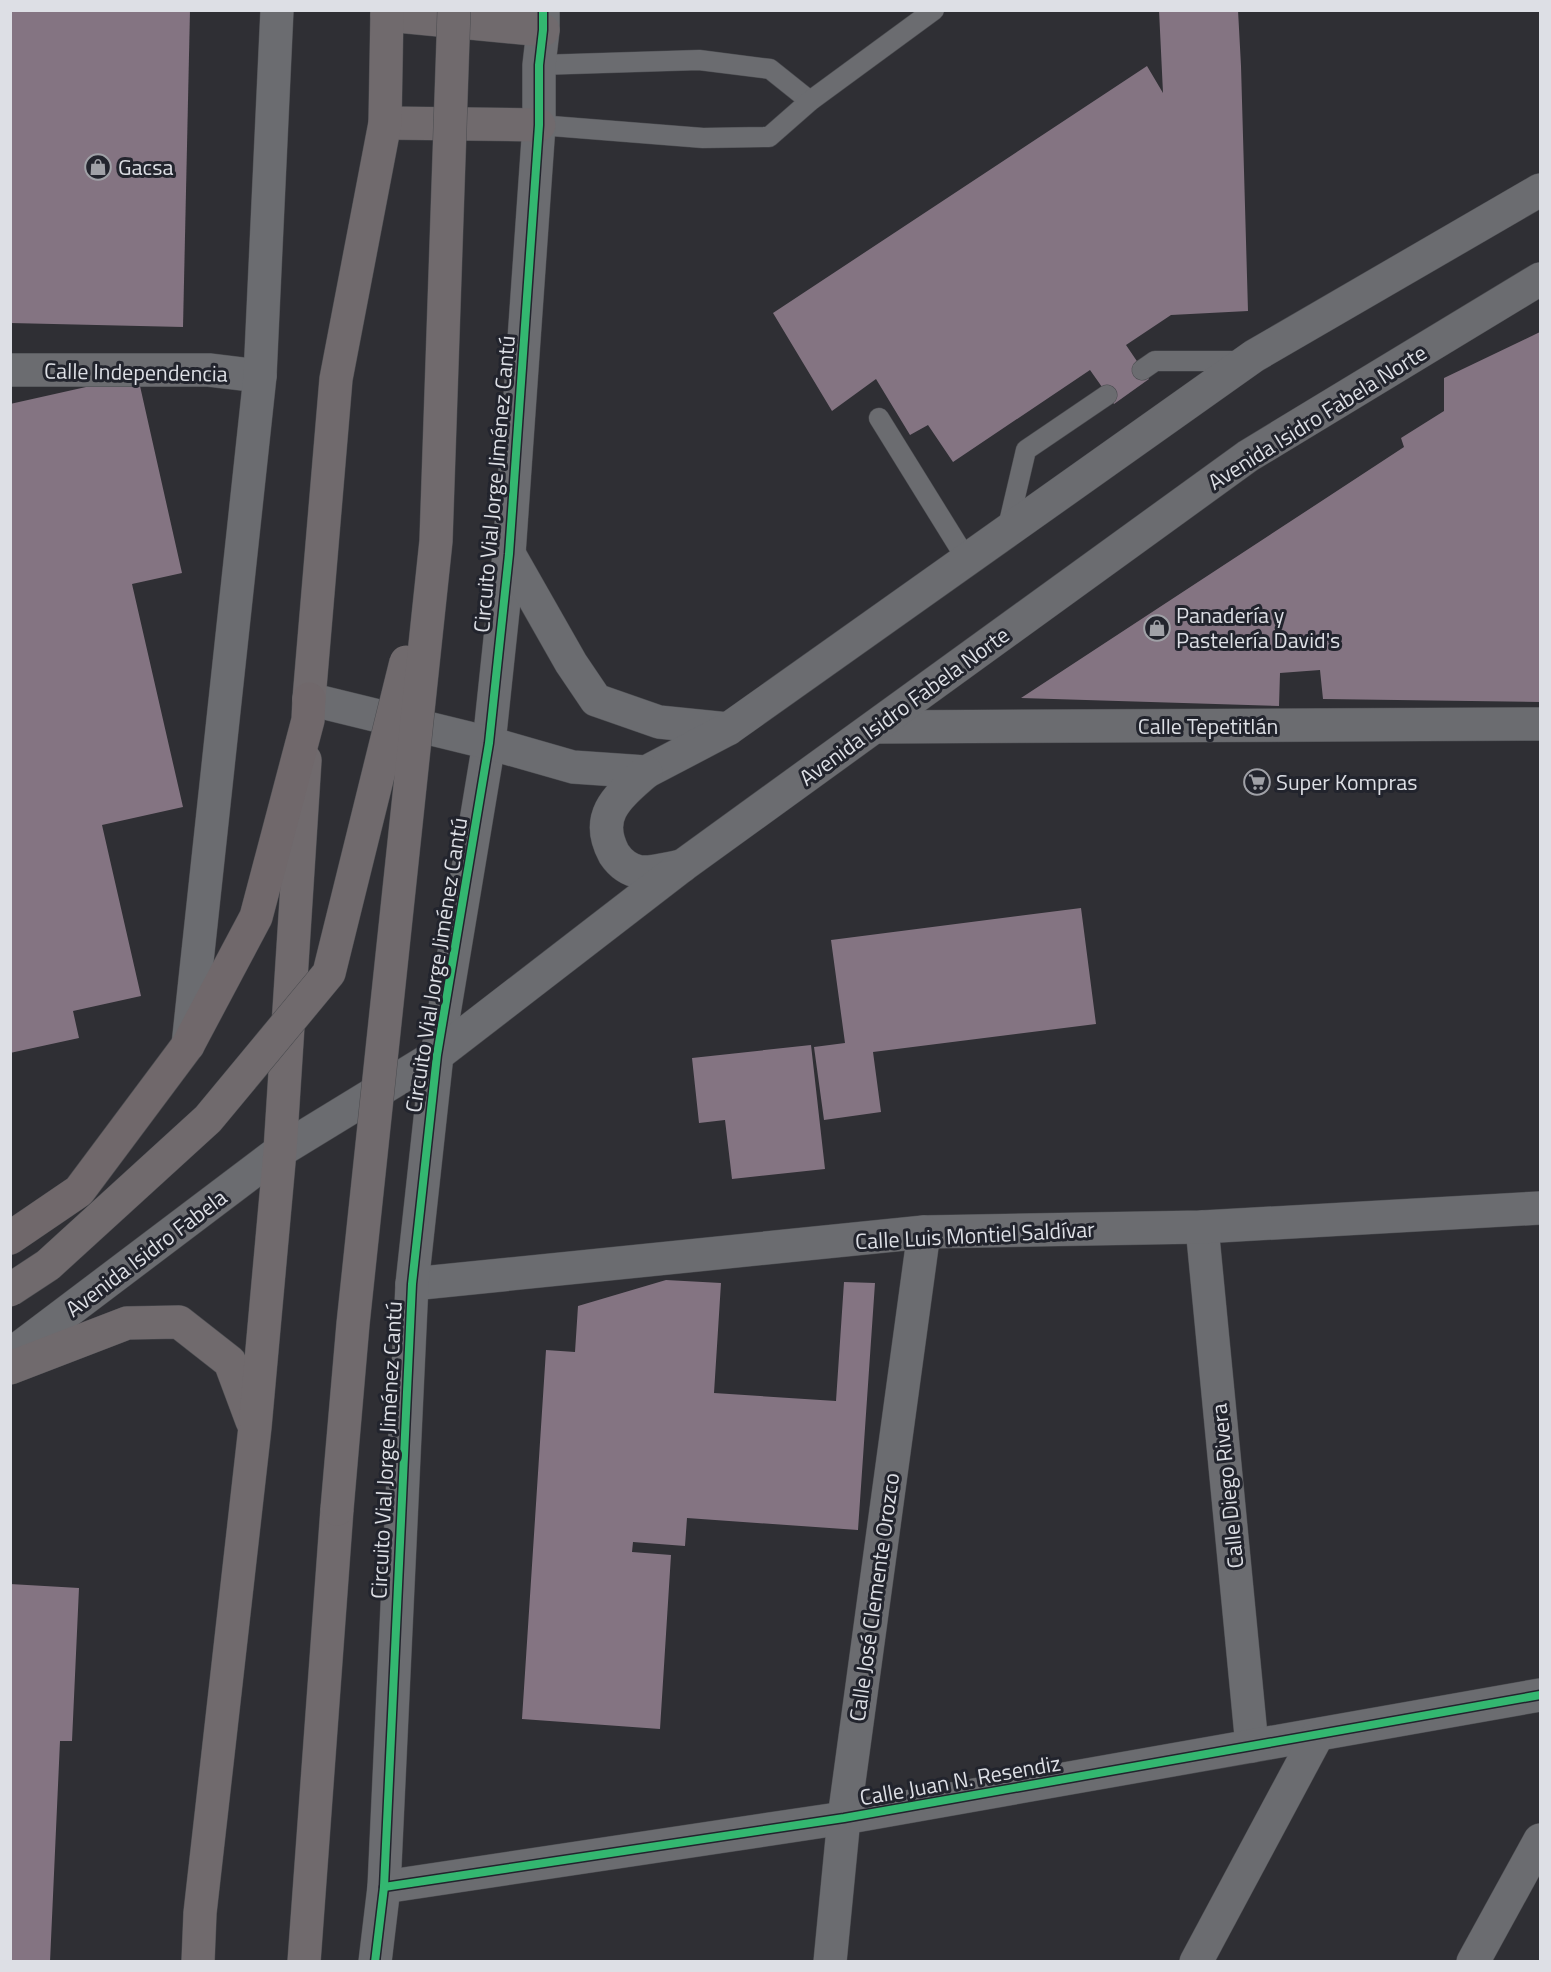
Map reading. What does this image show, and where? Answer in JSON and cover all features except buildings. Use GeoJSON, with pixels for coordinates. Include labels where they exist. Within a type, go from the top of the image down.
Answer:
{"type":"FeatureCollection","features":[{"type":"Feature","properties":{"kind":"highway"},"geometry":{"type":"LineString","coordinates":[[10,1238],[79,1191],[188,1045],[256,917],[308,709]]}},
{"type":"Feature","properties":{"kind":"main road","name":"Circuito Vial Jorge Jiménez Cantú"},"geometry":{"type":"LineString","coordinates":[[304,1962],[337,1509],[355,1300],[436,541],[454,10]]}},
{"type":"Feature","properties":{"kind":"main road"},"geometry":{"type":"LineString","coordinates":[[198,1962],[200,1913],[255,1427],[280,1150],[308,709],[336,379],[385,123],[386,12],[543,20]]}},
{"type":"Feature","properties":{"kind":"main road"},"geometry":{"type":"LineString","coordinates":[[385,123],[539,125]]}},
{"type":"Feature","properties":{"kind":"main road"},"geometry":{"type":"LineString","coordinates":[[10,1290],[48,1265],[208,1119],[329,973],[436,541]]}},
{"type":"Feature","properties":{"kind":"main road"},"geometry":{"type":"LineString","coordinates":[[10,1368],[127,1323],[179,1322],[230,1362],[255,1427]]}},
{"type":"Feature","properties":{"kind":"street"},"geometry":{"type":"LineString","coordinates":[[188,1045],[260,376],[277,10]]}},
{"type":"Feature","properties":{"kind":"street","name":"Circuito Vial Jorge Jiménez Cantú"},"geometry":{"type":"LineString","coordinates":[[375,1962],[384,1887],[412,1284],[436,1054],[489,743],[509,554],[539,125],[539,65],[543,20]]}},
{"type":"Feature","properties":{"kind":"street"},"geometry":{"type":"LineString","coordinates":[[682,866],[641,872],[627,867],[617,858],[608,843],[608,816],[616,798],[646,772],[728,729],[1247,361],[1540,190]]}},
{"type":"Feature","properties":{"kind":"street","name":"Avenida Isidro Fabela Norte"},"geometry":{"type":"LineString","coordinates":[[280,1150],[436,1054],[682,866],[1248,456],[1540,279]]}},
{"type":"Feature","properties":{"kind":"street","name":"Calle Independencia"},"geometry":{"type":"LineString","coordinates":[[10,370],[209,370],[260,376]]}},
{"type":"Feature","properties":{"kind":"street"},"geometry":{"type":"LineString","coordinates":[[509,554],[571,663],[596,700],[659,722],[728,729]]}},
{"type":"Feature","properties":{"kind":"street"},"geometry":{"type":"LineString","coordinates":[[308,709],[489,743],[573,767],[646,772]]}},
{"type":"Feature","properties":{"kind":"street","name":"Calle Tepetitlán"},"geometry":{"type":"LineString","coordinates":[[875,727],[1540,724]]}},
{"type":"Feature","properties":{"kind":"street","name":"Avenida Isidro Fabela"},"geometry":{"type":"LineString","coordinates":[[10,1355],[280,1150]]}},
{"type":"Feature","properties":{"kind":"street","name":"Calle Luis Montiel Saldívar"},"geometry":{"type":"LineString","coordinates":[[412,1284],[924,1233],[1202,1227],[1540,1208]]}},
{"type":"Feature","properties":{"kind":"street","name":"Calle Diego Rivera"},"geometry":{"type":"LineString","coordinates":[[1202,1227],[1252,1746]]}},
{"type":"Feature","properties":{"kind":"street","name":"Calle José Clemente Orozco"},"geometry":{"type":"LineString","coordinates":[[830,1962],[844,1818],[924,1233]]}},
{"type":"Feature","properties":{"kind":"street","name":"Calle Juan N. Resendiz"},"geometry":{"type":"LineString","coordinates":[[384,1887],[844,1818],[1540,1695]]}},
{"type":"Feature","properties":{"kind":"street"},"geometry":{"type":"LineString","coordinates":[[1196,1962],[1317,1736]]}},
{"type":"Feature","properties":{"kind":"street"},"geometry":{"type":"LineString","coordinates":[[1473,1962],[1540,1840]]}},
{"type":"Feature","properties":{"kind":"lane"},"geometry":{"type":"LineString","coordinates":[[539,125],[703,138],[769,137],[810,101],[934,10]]}},
{"type":"Feature","properties":{"kind":"lane"},"geometry":{"type":"LineString","coordinates":[[539,65],[699,60],[770,69],[810,101]]}},
{"type":"Feature","properties":{"kind":"lane"},"geometry":{"type":"LineString","coordinates":[[1142,370],[1155,361],[1247,361]]}},
{"type":"Feature","properties":{"kind":"lane"},"geometry":{"type":"LineString","coordinates":[[1006,532],[1026,450],[1107,395]]}},
{"type":"Feature","properties":{"kind":"lane"},"geometry":{"type":"LineString","coordinates":[[879,418],[967,560]]}},
{"type":"Feature","properties":{"kind":"cycle path"},"geometry":{"type":"LineString","coordinates":[[375,1962],[384,1887],[412,1284],[437,1055],[489,743],[509,554],[539,125],[539,65],[543,10]]}},
{"type":"Feature","properties":{"kind":"cycle path"},"geometry":{"type":"LineString","coordinates":[[384,1887],[844,1818],[1540,1695]]}},
{"type":"Feature","properties":{"kind":"place","name":"Gacsa"},"geometry":{"type":"Point","coordinates":[98,167]}},
{"type":"Feature","properties":{"kind":"place","name":"Panadería y Pastelería David's"},"geometry":{"type":"Point","coordinates":[1157,628]}},
{"type":"Feature","properties":{"kind":"place","name":"Super Kompras"},"geometry":{"type":"Point","coordinates":[1257,782]}}]}
